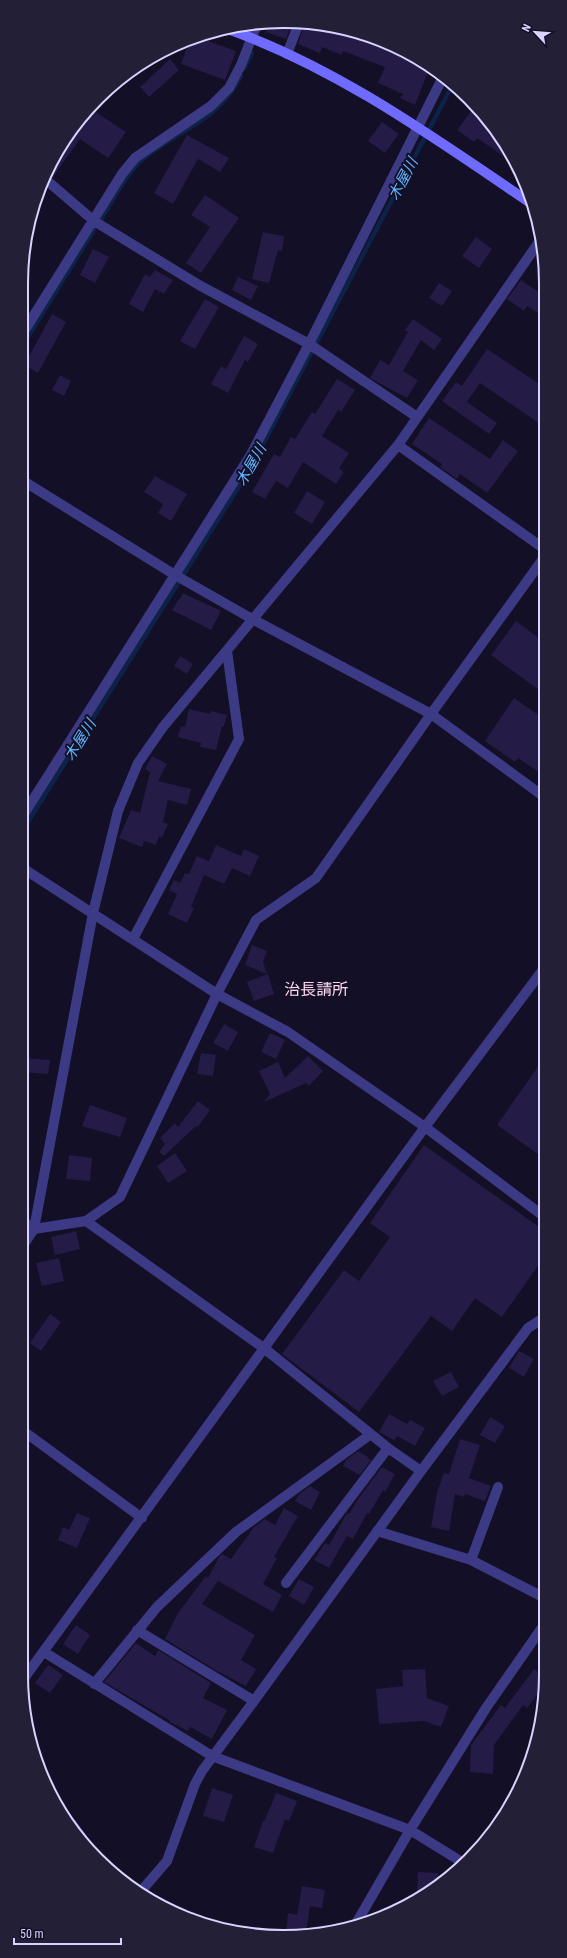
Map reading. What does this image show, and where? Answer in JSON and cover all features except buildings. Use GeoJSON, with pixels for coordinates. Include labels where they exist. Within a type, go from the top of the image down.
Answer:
{"type":"FeatureCollection","features":[{"type":"Feature","properties":{"kind":"street"},"geometry":{"type":"LineString","coordinates":[[287,54],[296,29]]}},
{"type":"Feature","properties":{"kind":"street"},"geometry":{"type":"LineString","coordinates":[[28,325],[122,174],[135,158],[211,106],[229,88],[241,65],[255,30]]}},
{"type":"Feature","properties":{"kind":"street"},"geometry":{"type":"LineString","coordinates":[[238,32],[252,37],[287,54],[370,97],[524,199]]}},
{"type":"Feature","properties":{"kind":"street"},"geometry":{"type":"LineString","coordinates":[[28,808],[179,577],[313,347],[420,129],[441,82]]}},
{"type":"Feature","properties":{"kind":"street"},"geometry":{"type":"LineString","coordinates":[[49,182],[94,221],[199,285],[313,347],[417,417]]}},
{"type":"Feature","properties":{"kind":"street"},"geometry":{"type":"LineString","coordinates":[[28,1238],[34,1229],[93,913],[118,811],[138,763],[163,727],[254,620],[398,445],[536,246]]}},
{"type":"Feature","properties":{"kind":"street"},"geometry":{"type":"LineString","coordinates":[[398,445],[539,545]]}},
{"type":"Feature","properties":{"kind":"street"},"geometry":{"type":"LineString","coordinates":[[28,484],[179,577],[254,620],[431,714],[539,793]]}},
{"type":"Feature","properties":{"kind":"street"},"geometry":{"type":"LineString","coordinates":[[28,1225],[34,1229],[86,1221],[120,1197],[217,994],[256,920],[316,878],[431,714],[539,565]]}},
{"type":"Feature","properties":{"kind":"street"},"geometry":{"type":"LineString","coordinates":[[133,939],[239,739],[227,651]]}},
{"type":"Feature","properties":{"kind":"street"},"geometry":{"type":"LineString","coordinates":[[28,872],[217,994],[288,1032],[425,1127],[539,1213]]}},
{"type":"Feature","properties":{"kind":"street"},"geometry":{"type":"LineString","coordinates":[[28,1673],[425,1127],[539,975]]}},
{"type":"Feature","properties":{"kind":"street"},"geometry":{"type":"LineString","coordinates":[[86,1221],[265,1349],[388,1448],[421,1471]]}},
{"type":"Feature","properties":{"kind":"street"},"geometry":{"type":"LineString","coordinates":[[144,1888],[167,1861],[195,1784],[212,1756],[254,1702],[421,1471],[528,1328],[539,1321]]}},
{"type":"Feature","properties":{"kind":"street"},"geometry":{"type":"LineString","coordinates":[[28,1434],[142,1518]]}},
{"type":"Feature","properties":{"kind":"street"},"geometry":{"type":"LineString","coordinates":[[94,1684],[157,1607],[236,1532],[371,1434]]}},
{"type":"Feature","properties":{"kind":"street"},"geometry":{"type":"LineString","coordinates":[[286,1583],[388,1448]]}},
{"type":"Feature","properties":{"kind":"street"},"geometry":{"type":"LineString","coordinates":[[471,1560],[498,1487]]}},
{"type":"Feature","properties":{"kind":"street"},"geometry":{"type":"LineString","coordinates":[[377,1532],[471,1560],[539,1595]]}},
{"type":"Feature","properties":{"kind":"street"},"geometry":{"type":"LineString","coordinates":[[137,1630],[254,1702]]}},
{"type":"Feature","properties":{"kind":"street"},"geometry":{"type":"LineString","coordinates":[[359,1918],[410,1830],[486,1708],[539,1632]]}},
{"type":"Feature","properties":{"kind":"street"},"geometry":{"type":"LineString","coordinates":[[44,1652],[212,1756],[410,1830],[459,1860]]}},
{"type":"Feature","properties":{"kind":"waterway"},"geometry":{"type":"LineString","coordinates":[[244,69],[252,53]]}},
{"type":"Feature","properties":{"kind":"waterway"},"geometry":{"type":"LineString","coordinates":[[102,218],[121,186],[138,164],[157,148],[210,114],[232,91],[241,76]]}},
{"type":"Feature","properties":{"kind":"waterway","name":"木屋川"},"geometry":{"type":"LineString","coordinates":[[28,822],[250,469],[450,90]]}},
{"type":"Feature","properties":{"kind":"waterway"},"geometry":{"type":"LineString","coordinates":[[28,337],[94,230]]}},
{"type":"Feature","properties":{"kind":"district","name":"治長請所"},"geometry":{"type":"Point","coordinates":[316,989]}}]}
